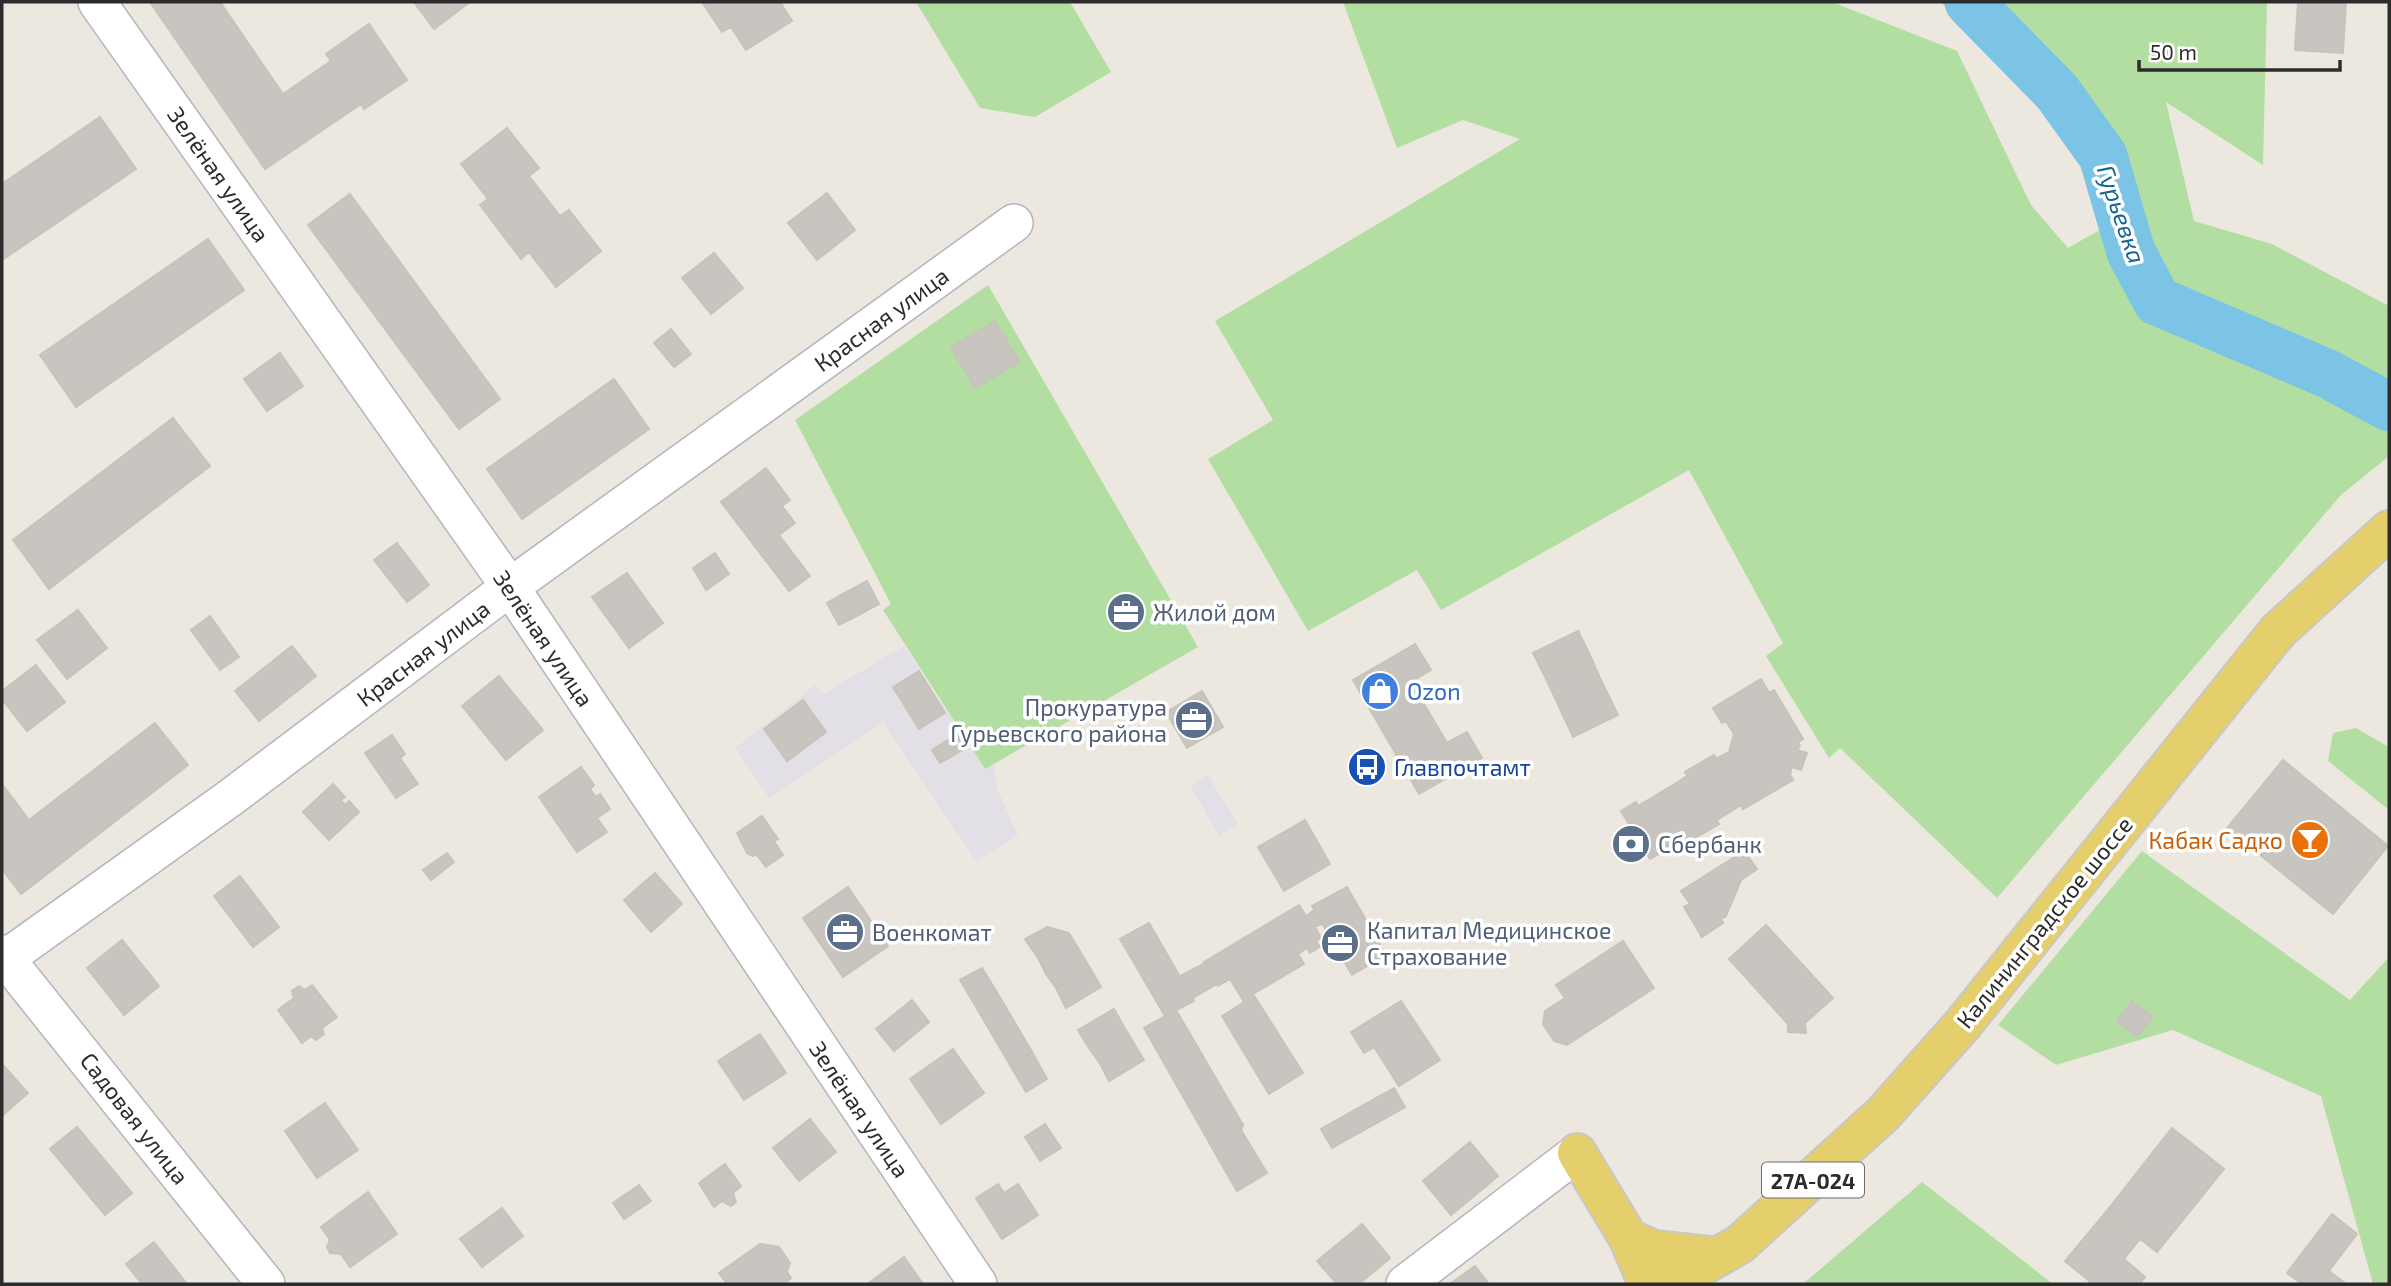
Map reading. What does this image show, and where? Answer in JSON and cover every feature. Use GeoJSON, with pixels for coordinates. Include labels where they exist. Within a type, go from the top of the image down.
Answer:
{"type":"FeatureCollection","features":[{"type":"Feature","properties":{"kind":"main road","name":"Калининградское шоссе"},"geometry":{"type":"LineString","coordinates":[[1656,1282],[1723,1262],[1883,1114],[1963,1024],[2278,631],[2389,530]]}},
{"type":"Feature","properties":{"kind":"main road"},"geometry":{"type":"LineString","coordinates":[[1577,1153],[1656,1282]]}},
{"type":"Feature","properties":{"kind":"main road"},"geometry":{"type":"LineString","coordinates":[[1629,1239],[1654,1250],[1723,1262]]}},
{"type":"Feature","properties":{"kind":"street","name":"Зелёная улица"},"geometry":{"type":"LineString","coordinates":[[97,2],[510,587],[978,1284]]}},
{"type":"Feature","properties":{"kind":"street","name":"Красная улица"},"geometry":{"type":"LineString","coordinates":[[3,958],[230,798],[510,587],[1014,223]]}},
{"type":"Feature","properties":{"kind":"street","name":"Садовая улица"},"geometry":{"type":"LineString","coordinates":[[3,958],[266,1284]]}},
{"type":"Feature","properties":{"kind":"street"},"geometry":{"type":"LineString","coordinates":[[1405,1284],[1577,1153]]}},
{"type":"Feature","properties":{"kind":"shaded area"},"geometry":{"type":"Polygon","coordinates":[[[904,646],[984,768],[994,764],[998,790],[1018,836],[976,861],[883,722],[769,798],[735,748],[815,685],[823,694],[904,646]]]}},
{"type":"Feature","properties":{"kind":"shaded area"},"geometry":{"type":"Polygon","coordinates":[[[1208,775],[1238,824],[1219,835],[1190,786],[1208,775]]]}},
{"type":"Feature","properties":{"kind":"green space"},"geometry":{"type":"Polygon","coordinates":[[[916,2],[1070,2],[1111,72],[1035,117],[980,108],[916,2]]]}},
{"type":"Feature","properties":{"kind":"green space"},"geometry":{"type":"Polygon","coordinates":[[[1343,2],[1832,2],[1957,51],[2031,205],[2068,248],[2110,224],[2100,169],[2021,67],[1992,51],[1940,2],[2267,2],[2263,165],[2166,102],[2194,221],[2272,244],[2389,306],[2389,456],[2341,495],[1997,898],[1840,748],[1829,758],[1766,656],[1783,643],[1689,470],[1441,610],[1417,570],[1308,631],[1208,459],[1273,420],[1215,321],[1520,139],[1463,120],[1397,148],[1343,2]]]}},
{"type":"Feature","properties":{"kind":"green space"},"geometry":{"type":"Polygon","coordinates":[[[988,285],[1198,647],[985,769],[883,610],[891,604],[795,420],[988,285]]]}},
{"type":"Feature","properties":{"kind":"green space"},"geometry":{"type":"Polygon","coordinates":[[[2356,728],[2389,747],[2389,810],[2328,761],[2333,733],[2356,728]]]}},
{"type":"Feature","properties":{"kind":"green space"},"geometry":{"type":"Polygon","coordinates":[[[2142,851],[2350,1000],[2389,957],[2389,1284],[2373,1284],[2321,1096],[2173,1030],[2056,1065],[1998,1025],[2142,851]]]}},
{"type":"Feature","properties":{"kind":"green space"},"geometry":{"type":"Polygon","coordinates":[[[1922,1182],[2053,1284],[1803,1284],[1922,1182]]]}},
{"type":"Feature","properties":{"kind":"building"},"geometry":{"type":"Polygon","coordinates":[[[150,2],[220,2],[283,94],[331,61],[326,54],[369,24],[407,80],[364,109],[361,104],[265,169],[150,2]]]}},
{"type":"Feature","properties":{"kind":"building"},"geometry":{"type":"Polygon","coordinates":[[[414,2],[470,2],[434,29],[414,2]]]}},
{"type":"Feature","properties":{"kind":"building"},"geometry":{"type":"Polygon","coordinates":[[[702,2],[780,2],[792,21],[746,50],[731,27],[722,32],[702,2]]]}},
{"type":"Feature","properties":{"kind":"building"},"geometry":{"type":"Polygon","coordinates":[[[2298,2],[2346,2],[2343,53],[2295,50],[2298,2]]]}},
{"type":"Feature","properties":{"kind":"building"},"geometry":{"type":"Polygon","coordinates":[[[100,117],[136,169],[2,260],[2,184],[100,117]]]}},
{"type":"Feature","properties":{"kind":"building"},"geometry":{"type":"Polygon","coordinates":[[[507,128],[539,168],[529,176],[560,216],[569,210],[601,251],[556,287],[529,252],[521,259],[480,205],[488,199],[461,164],[507,128]]]}},
{"type":"Feature","properties":{"kind":"building"},"geometry":{"type":"Polygon","coordinates":[[[827,193],[855,230],[817,260],[788,223],[827,193]]]}},
{"type":"Feature","properties":{"kind":"building"},"geometry":{"type":"Polygon","coordinates":[[[350,194],[500,399],[459,429],[308,225],[350,194]]]}},
{"type":"Feature","properties":{"kind":"building"},"geometry":{"type":"Polygon","coordinates":[[[208,239],[244,290],[76,407],[40,355],[208,239]]]}},
{"type":"Feature","properties":{"kind":"building"},"geometry":{"type":"Polygon","coordinates":[[[714,253],[743,288],[711,314],[682,278],[714,253]]]}},
{"type":"Feature","properties":{"kind":"building"},"geometry":{"type":"Polygon","coordinates":[[[995,321],[1020,362],[975,388],[951,347],[995,321]]]}},
{"type":"Feature","properties":{"kind":"building"},"geometry":{"type":"Polygon","coordinates":[[[671,329],[691,354],[674,367],[654,343],[671,329]]]}},
{"type":"Feature","properties":{"kind":"building"},"geometry":{"type":"Polygon","coordinates":[[[280,353],[303,386],[267,411],[244,379],[280,353]]]}},
{"type":"Feature","properties":{"kind":"building"},"geometry":{"type":"Polygon","coordinates":[[[614,379],[649,429],[522,519],[487,469],[614,379]]]}},
{"type":"Feature","properties":{"kind":"building"},"geometry":{"type":"Polygon","coordinates":[[[173,418],[210,466],[49,589],[13,540],[173,418]]]}},
{"type":"Feature","properties":{"kind":"building"},"geometry":{"type":"Polygon","coordinates":[[[766,468],[790,500],[782,506],[795,523],[779,535],[810,576],[789,591],[721,502],[766,468]]]}},
{"type":"Feature","properties":{"kind":"building"},"geometry":{"type":"Polygon","coordinates":[[[397,543],[429,585],[407,602],[374,560],[397,543]]]}},
{"type":"Feature","properties":{"kind":"building"},"geometry":{"type":"Polygon","coordinates":[[[715,553],[729,574],[706,590],[693,568],[715,553]]]}},
{"type":"Feature","properties":{"kind":"building"},"geometry":{"type":"Polygon","coordinates":[[[627,573],[663,623],[629,648],[592,597],[627,573]]]}},
{"type":"Feature","properties":{"kind":"building"},"geometry":{"type":"Polygon","coordinates":[[[867,581],[879,604],[866,611],[854,588],[867,581]]]}},
{"type":"Feature","properties":{"kind":"building"},"geometry":{"type":"Polygon","coordinates":[[[854,588],[866,611],[853,618],[841,595],[854,588]]]}},
{"type":"Feature","properties":{"kind":"building"},"geometry":{"type":"Polygon","coordinates":[[[841,595],[853,618],[839,625],[827,603],[841,595]]]}},
{"type":"Feature","properties":{"kind":"building"},"geometry":{"type":"Polygon","coordinates":[[[78,610],[107,648],[67,679],[37,640],[78,610]]]}},
{"type":"Feature","properties":{"kind":"building"},"geometry":{"type":"Polygon","coordinates":[[[210,616],[239,657],[220,670],[191,630],[210,616]]]}},
{"type":"Feature","properties":{"kind":"building"},"geometry":{"type":"Polygon","coordinates":[[[1578,631],[1589,653],[1544,675],[1533,653],[1578,631]]]}},
{"type":"Feature","properties":{"kind":"building"},"geometry":{"type":"Polygon","coordinates":[[[1415,644],[1431,670],[1411,682],[1447,743],[1467,732],[1482,758],[1419,794],[1353,680],[1415,644]]]}},
{"type":"Feature","properties":{"kind":"building"},"geometry":{"type":"Polygon","coordinates":[[[292,646],[316,676],[259,721],[235,691],[292,646]]]}},
{"type":"Feature","properties":{"kind":"building"},"geometry":{"type":"Polygon","coordinates":[[[1589,653],[1599,676],[1555,698],[1544,675],[1589,653]]]}},
{"type":"Feature","properties":{"kind":"building"},"geometry":{"type":"Polygon","coordinates":[[[36,665],[65,702],[27,731],[2,699],[2,691],[36,665]]]}},
{"type":"Feature","properties":{"kind":"building"},"geometry":{"type":"Polygon","coordinates":[[[919,671],[932,692],[906,708],[893,687],[919,671]]]}},
{"type":"Feature","properties":{"kind":"building"},"geometry":{"type":"Polygon","coordinates":[[[499,676],[543,730],[506,760],[462,706],[499,676]]]}},
{"type":"Feature","properties":{"kind":"building"},"geometry":{"type":"Polygon","coordinates":[[[1599,676],[1618,715],[1573,737],[1555,698],[1599,676]]]}},
{"type":"Feature","properties":{"kind":"building"},"geometry":{"type":"Polygon","coordinates":[[[1761,679],[1769,693],[1774,690],[1803,739],[1798,742],[1800,746],[1797,750],[1807,753],[1801,770],[1792,767],[1790,774],[1793,780],[1743,809],[1741,805],[1717,820],[1719,824],[1666,855],[1664,851],[1650,859],[1621,811],[1636,802],[1638,806],[1673,785],[1687,776],[1685,772],[1714,755],[1716,759],[1729,752],[1734,734],[1726,721],[1722,723],[1713,708],[1761,679]]]}},
{"type":"Feature","properties":{"kind":"building","name":"Прокуратура Гурьевского района"},"geometry":{"type":"Polygon","coordinates":[[[1202,691],[1223,727],[1187,748],[1166,712],[1202,691]]]}},
{"type":"Feature","properties":{"kind":"building"},"geometry":{"type":"Polygon","coordinates":[[[932,692],[945,713],[919,729],[906,708],[932,692]]]}},
{"type":"Feature","properties":{"kind":"building"},"geometry":{"type":"Polygon","coordinates":[[[803,700],[826,732],[787,761],[764,729],[803,700]]]}},
{"type":"Feature","properties":{"kind":"building"},"geometry":{"type":"Polygon","coordinates":[[[155,723],[188,765],[21,894],[2,869],[2,784],[29,820],[155,723]]]}},
{"type":"Feature","properties":{"kind":"building"},"geometry":{"type":"Polygon","coordinates":[[[957,734],[966,748],[940,763],[932,750],[957,734]]]}},
{"type":"Feature","properties":{"kind":"building"},"geometry":{"type":"Polygon","coordinates":[[[392,735],[405,754],[400,758],[418,784],[396,798],[365,753],[392,735]]]}},
{"type":"Feature","properties":{"kind":"building"},"geometry":{"type":"Polygon","coordinates":[[[2283,760],[2388,846],[2333,914],[2227,828],[2283,760]]]}},
{"type":"Feature","properties":{"kind":"building"},"geometry":{"type":"Polygon","coordinates":[[[581,767],[594,785],[590,789],[596,797],[600,794],[610,809],[597,818],[607,832],[577,852],[539,797],[581,767]]]}},
{"type":"Feature","properties":{"kind":"building"},"geometry":{"type":"Polygon","coordinates":[[[333,784],[345,797],[341,800],[345,805],[349,801],[359,812],[329,840],[303,812],[333,784]]]}},
{"type":"Feature","properties":{"kind":"building"},"geometry":{"type":"Polygon","coordinates":[[[762,816],[778,839],[774,841],[783,855],[766,867],[756,854],[753,856],[747,853],[737,833],[762,816]]]}},
{"type":"Feature","properties":{"kind":"building"},"geometry":{"type":"Polygon","coordinates":[[[1305,820],[1330,864],[1284,891],[1258,847],[1305,820]]]}},
{"type":"Feature","properties":{"kind":"building"},"geometry":{"type":"Polygon","coordinates":[[[1744,851],[1757,869],[1741,880],[1726,916],[1721,919],[1723,923],[1702,937],[1684,907],[1690,904],[1681,891],[1744,851]]]}},
{"type":"Feature","properties":{"kind":"building"},"geometry":{"type":"Polygon","coordinates":[[[447,853],[454,862],[431,880],[423,870],[447,853]]]}},
{"type":"Feature","properties":{"kind":"building"},"geometry":{"type":"Polygon","coordinates":[[[655,873],[682,904],[651,932],[624,900],[655,873]]]}},
{"type":"Feature","properties":{"kind":"building"},"geometry":{"type":"Polygon","coordinates":[[[240,876],[279,927],[253,947],[214,896],[240,876]]]}},
{"type":"Feature","properties":{"kind":"building","name":"Военкомат"},"geometry":{"type":"Polygon","coordinates":[[[848,887],[888,946],[843,977],[803,918],[848,887]]]}},
{"type":"Feature","properties":{"kind":"building"},"geometry":{"type":"Polygon","coordinates":[[[1347,887],[1386,955],[1352,975],[1312,906],[1347,887]]]}},
{"type":"Feature","properties":{"kind":"building"},"geometry":{"type":"Polygon","coordinates":[[[1299,905],[1306,916],[1313,911],[1321,924],[1315,927],[1321,938],[1316,941],[1320,947],[1310,953],[1307,948],[1298,954],[1304,964],[1253,994],[1303,1073],[1269,1094],[1222,1016],[1244,1002],[1230,979],[1218,986],[1204,962],[1299,905]]]}},
{"type":"Feature","properties":{"kind":"building"},"geometry":{"type":"Polygon","coordinates":[[[1149,923],[1194,1001],[1165,1016],[1120,939],[1149,923]]]}},
{"type":"Feature","properties":{"kind":"building"},"geometry":{"type":"Polygon","coordinates":[[[1766,925],[1833,998],[1805,1023],[1806,1033],[1788,1032],[1788,1024],[1729,959],[1766,925]]]}},
{"type":"Feature","properties":{"kind":"building"},"geometry":{"type":"Polygon","coordinates":[[[1047,927],[1069,933],[1072,938],[1038,958],[1025,939],[1047,927]]]}},
{"type":"Feature","properties":{"kind":"building"},"geometry":{"type":"Polygon","coordinates":[[[1072,938],[1081,953],[1046,974],[1038,958],[1072,938]]]}},
{"type":"Feature","properties":{"kind":"building"},"geometry":{"type":"Polygon","coordinates":[[[122,940],[159,986],[124,1015],[87,968],[122,940]]]}},
{"type":"Feature","properties":{"kind":"building"},"geometry":{"type":"Polygon","coordinates":[[[1623,941],[1654,988],[1567,1045],[1554,1041],[1543,1024],[1545,1011],[1565,998],[1556,985],[1623,941]]]}},
{"type":"Feature","properties":{"kind":"building"},"geometry":{"type":"Polygon","coordinates":[[[1081,953],[1090,968],[1056,988],[1046,974],[1081,953]]]}},
{"type":"Feature","properties":{"kind":"building"},"geometry":{"type":"Polygon","coordinates":[[[1205,963],[1217,984],[1193,998],[1180,976],[1205,963]]]}},
{"type":"Feature","properties":{"kind":"building"},"geometry":{"type":"Polygon","coordinates":[[[982,968],[998,994],[976,1007],[960,980],[982,968]]]}},
{"type":"Feature","properties":{"kind":"building"},"geometry":{"type":"Polygon","coordinates":[[[1090,968],[1101,987],[1066,1008],[1056,988],[1090,968]]]}},
{"type":"Feature","properties":{"kind":"building"},"geometry":{"type":"Polygon","coordinates":[[[312,985],[337,1017],[322,1028],[324,1034],[316,1040],[311,1036],[302,1043],[278,1010],[294,998],[292,991],[299,986],[305,990],[312,985]]]}},
{"type":"Feature","properties":{"kind":"building"},"geometry":{"type":"Polygon","coordinates":[[[998,994],[1015,1023],[993,1036],[976,1007],[998,994]]]}},
{"type":"Feature","properties":{"kind":"building"},"geometry":{"type":"Polygon","coordinates":[[[912,1000],[929,1022],[894,1051],[876,1029],[912,1000]]]}},
{"type":"Feature","properties":{"kind":"building"},"geometry":{"type":"Polygon","coordinates":[[[1401,1001],[1440,1060],[1399,1086],[1374,1047],[1364,1053],[1351,1032],[1401,1001]]]}},
{"type":"Feature","properties":{"kind":"building"},"geometry":{"type":"Polygon","coordinates":[[[2132,1001],[2153,1017],[2137,1037],[2117,1021],[2132,1001]]]}},
{"type":"Feature","properties":{"kind":"building"},"geometry":{"type":"Polygon","coordinates":[[[1114,1009],[1124,1027],[1089,1048],[1078,1030],[1114,1009]]]}},
{"type":"Feature","properties":{"kind":"building"},"geometry":{"type":"Polygon","coordinates":[[[1176,1010],[1243,1125],[1210,1144],[1144,1028],[1176,1010]]]}},
{"type":"Feature","properties":{"kind":"building"},"geometry":{"type":"Polygon","coordinates":[[[1015,1023],[1032,1052],[1010,1065],[993,1036],[1015,1023]]]}},
{"type":"Feature","properties":{"kind":"building"},"geometry":{"type":"Polygon","coordinates":[[[1124,1027],[1133,1042],[1099,1062],[1089,1048],[1124,1027]]]}},
{"type":"Feature","properties":{"kind":"building"},"geometry":{"type":"Polygon","coordinates":[[[760,1034],[786,1073],[744,1100],[718,1061],[760,1034]]]}},
{"type":"Feature","properties":{"kind":"building"},"geometry":{"type":"Polygon","coordinates":[[[1133,1042],[1144,1060],[1109,1081],[1099,1062],[1133,1042]]]}},
{"type":"Feature","properties":{"kind":"building"},"geometry":{"type":"Polygon","coordinates":[[[953,1049],[984,1093],[941,1124],[910,1079],[953,1049]]]}},
{"type":"Feature","properties":{"kind":"building"},"geometry":{"type":"Polygon","coordinates":[[[1032,1052],[1047,1079],[1026,1092],[1010,1065],[1032,1052]]]}},
{"type":"Feature","properties":{"kind":"building"},"geometry":{"type":"Polygon","coordinates":[[[2,1064],[28,1093],[2,1116],[2,1064]]]}},
{"type":"Feature","properties":{"kind":"building"},"geometry":{"type":"Polygon","coordinates":[[[1394,1088],[1405,1107],[1332,1148],[1321,1129],[1394,1088]]]}},
{"type":"Feature","properties":{"kind":"building"},"geometry":{"type":"Polygon","coordinates":[[[325,1103],[358,1150],[317,1178],[285,1131],[325,1103]]]}},
{"type":"Feature","properties":{"kind":"building"},"geometry":{"type":"Polygon","coordinates":[[[810,1119],[836,1152],[799,1181],[773,1148],[810,1119]]]}},
{"type":"Feature","properties":{"kind":"building"},"geometry":{"type":"Polygon","coordinates":[[[1045,1124],[1061,1148],[1040,1161],[1025,1137],[1045,1124]]]}},
{"type":"Feature","properties":{"kind":"building"},"geometry":{"type":"Polygon","coordinates":[[[1243,1125],[1241,1130],[1267,1173],[1237,1191],[1210,1144],[1243,1125]]]}},
{"type":"Feature","properties":{"kind":"building"},"geometry":{"type":"Polygon","coordinates":[[[77,1127],[132,1193],[105,1215],[50,1149],[77,1127]]]}},
{"type":"Feature","properties":{"kind":"building"},"geometry":{"type":"Polygon","coordinates":[[[2172,1128],[2224,1169],[2157,1252],[2106,1212],[2172,1128]]]}},
{"type":"Feature","properties":{"kind":"building"},"geometry":{"type":"Polygon","coordinates":[[[1470,1142],[1498,1176],[1451,1215],[1423,1181],[1470,1142]]]}},
{"type":"Feature","properties":{"kind":"building"},"geometry":{"type":"Polygon","coordinates":[[[725,1164],[741,1186],[733,1193],[736,1202],[731,1206],[722,1201],[714,1207],[699,1183],[725,1164]]]}},
{"type":"Feature","properties":{"kind":"building"},"geometry":{"type":"Polygon","coordinates":[[[998,1184],[1004,1193],[1018,1184],[1038,1215],[1002,1239],[976,1198],[998,1184]]]}},
{"type":"Feature","properties":{"kind":"building"},"geometry":{"type":"Polygon","coordinates":[[[639,1185],[651,1201],[624,1219],[613,1203],[639,1185]]]}},
{"type":"Feature","properties":{"kind":"building"},"geometry":{"type":"Polygon","coordinates":[[[368,1192],[397,1234],[350,1267],[341,1254],[330,1253],[327,1247],[330,1240],[321,1227],[368,1192]]]}},
{"type":"Feature","properties":{"kind":"building"},"geometry":{"type":"Polygon","coordinates":[[[502,1208],[523,1236],[482,1267],[460,1239],[502,1208]]]}},
{"type":"Feature","properties":{"kind":"building"},"geometry":{"type":"Polygon","coordinates":[[[2106,1212],[2140,1239],[2124,1259],[2145,1277],[2139,1284],[2093,1284],[2065,1261],[2106,1212]]]}},
{"type":"Feature","properties":{"kind":"building"},"geometry":{"type":"Polygon","coordinates":[[[2332,1214],[2357,1234],[2319,1284],[2302,1284],[2287,1273],[2332,1214]]]}},
{"type":"Feature","properties":{"kind":"building"},"geometry":{"type":"Polygon","coordinates":[[[1362,1224],[1390,1258],[1359,1284],[1337,1284],[1317,1261],[1362,1224]]]}},
{"type":"Feature","properties":{"kind":"building"},"geometry":{"type":"Polygon","coordinates":[[[154,1242],[187,1284],[142,1284],[126,1264],[154,1242]]]}},
{"type":"Feature","properties":{"kind":"building"},"geometry":{"type":"Polygon","coordinates":[[[760,1244],[779,1247],[790,1263],[787,1272],[791,1278],[786,1282],[788,1284],[727,1284],[719,1273],[760,1244]]]}},
{"type":"Feature","properties":{"kind":"building"},"geometry":{"type":"Polygon","coordinates":[[[904,1257],[923,1284],[870,1282],[904,1257]]]}},
{"type":"Feature","properties":{"kind":"building"},"geometry":{"type":"Polygon","coordinates":[[[1475,1266],[1489,1284],[1450,1284],[1475,1266]]]}},
{"type":"Feature","properties":{"kind":"building"},"geometry":{"type":"Polygon","coordinates":[[[2329,1271],[2346,1284],[2319,1284],[2329,1271]]]}},
{"type":"Feature","properties":{"kind":"waterway","name":"Гурьевка"},"geometry":{"type":"LineString","coordinates":[[1969,2],[2057,92],[2103,156],[2131,252],[2157,301],[2328,374],[2389,407]]}},
{"type":"Feature","properties":{"kind":"place","name":"Жилой дом"},"geometry":{"type":"Point","coordinates":[1126,612]}},
{"type":"Feature","properties":{"kind":"place","name":"Ozon"},"geometry":{"type":"Point","coordinates":[1380,691]}},
{"type":"Feature","properties":{"kind":"place","name":"Прокуратура Гурьевского района"},"geometry":{"type":"Point","coordinates":[1194,720]}},
{"type":"Feature","properties":{"kind":"place","name":"Главпочтамт"},"geometry":{"type":"Point","coordinates":[1367,767]}},
{"type":"Feature","properties":{"kind":"place","name":"Кабак Садко"},"geometry":{"type":"Point","coordinates":[2310,840]}},
{"type":"Feature","properties":{"kind":"place","name":"Сбербанк"},"geometry":{"type":"Point","coordinates":[1631,844]}},
{"type":"Feature","properties":{"kind":"place","name":"Военкомат"},"geometry":{"type":"Point","coordinates":[845,932]}},
{"type":"Feature","properties":{"kind":"place","name":"Капитал Медицинское Страхование"},"geometry":{"type":"Point","coordinates":[1340,943]}}]}
